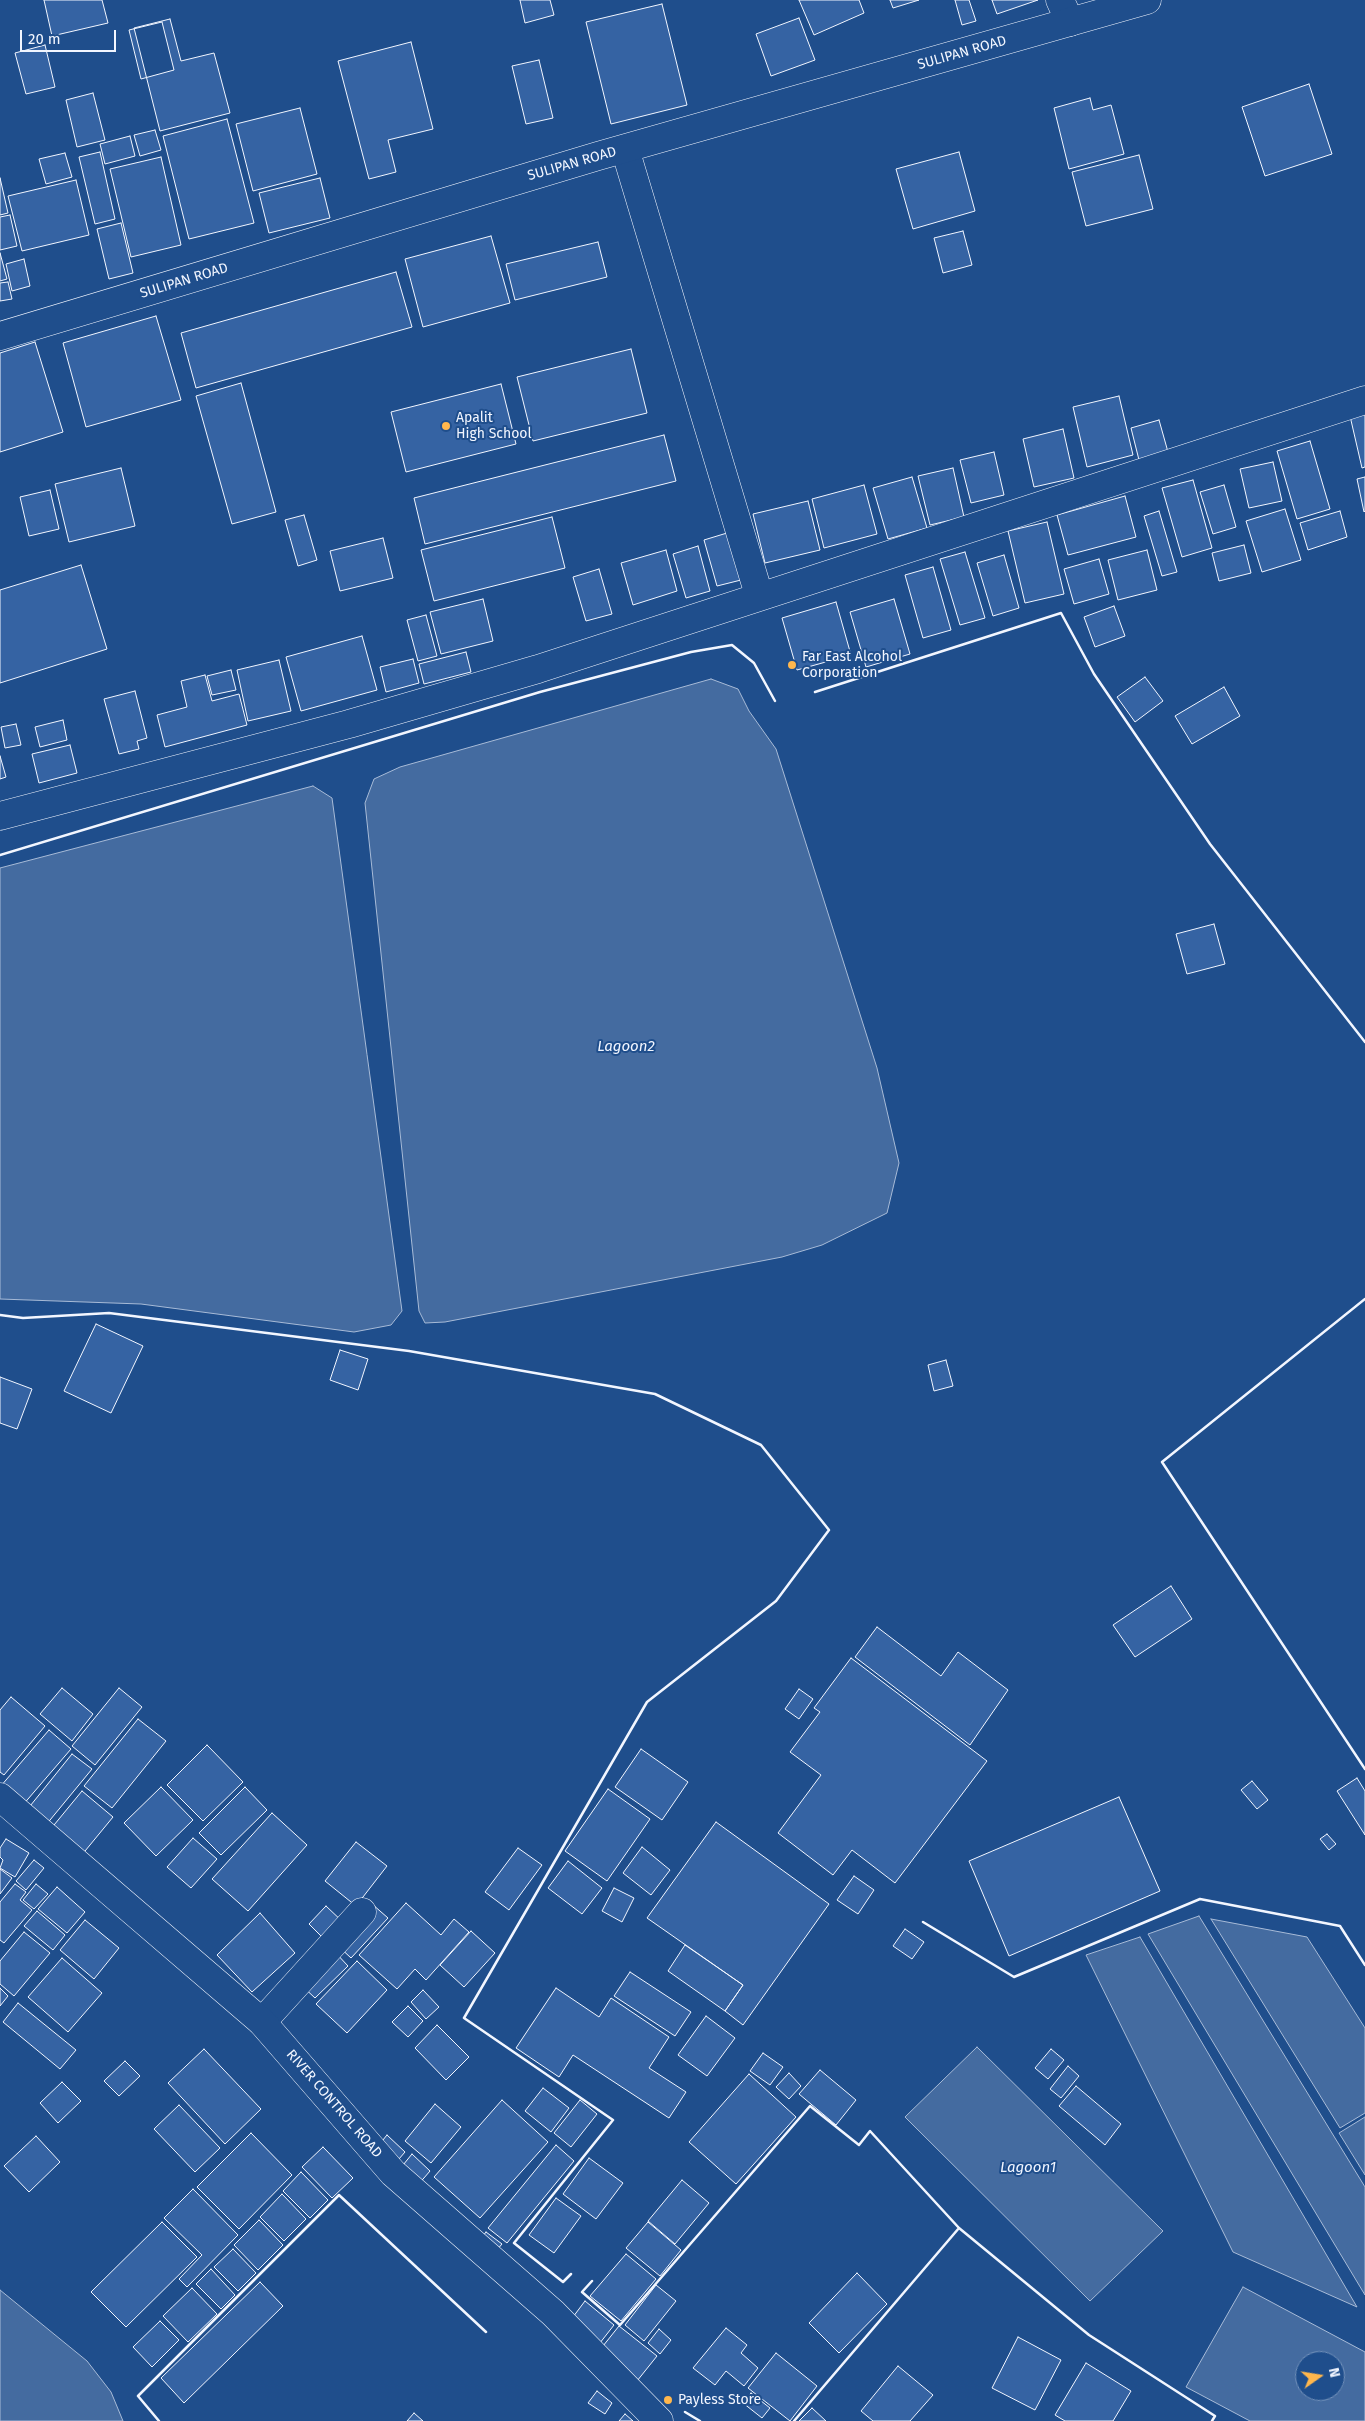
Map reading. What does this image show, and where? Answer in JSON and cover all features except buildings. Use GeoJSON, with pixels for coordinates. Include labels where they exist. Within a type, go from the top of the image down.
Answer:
{"type":"FeatureCollection","features":[{"type":"Feature","properties":{"kind":"street","name":"SULIPAN ROAD"},"geometry":{"type":"LineString","coordinates":[[0,336],[625,149],[1065,11],[1147,0]]}},
{"type":"Feature","properties":{"kind":"street"},"geometry":{"type":"LineString","coordinates":[[625,149],[760,595]]}},
{"type":"Feature","properties":{"kind":"street"},"geometry":{"type":"LineString","coordinates":[[0,816],[424,703],[538,669],[760,595],[1365,400]]}},
{"type":"Feature","properties":{"kind":"street","name":"RIVER CONTROL ROAD"},"geometry":{"type":"LineString","coordinates":[[0,1797],[262,2022],[393,2173],[552,2313],[659,2421]]}},
{"type":"Feature","properties":{"kind":"street"},"geometry":{"type":"LineString","coordinates":[[262,2022],[362,1912]]}},
{"type":"Feature","properties":{"kind":"water","name":"Lagoon2"},"geometry":{"type":"Polygon","coordinates":[[[711,679],[738,689],[749,711],[776,749],[877,1068],[899,1163],[887,1213],[822,1245],[782,1257],[445,1322],[425,1323],[419,1311],[365,803],[374,779],[400,767],[711,679]]]}},
{"type":"Feature","properties":{"kind":"water"},"geometry":{"type":"Polygon","coordinates":[[[313,786],[332,798],[402,1311],[391,1325],[354,1332],[141,1304],[0,1299],[0,868],[313,786]]]}},
{"type":"Feature","properties":{"kind":"water"},"geometry":{"type":"Polygon","coordinates":[[[1199,1916],[1365,2187],[1365,2295],[1148,1934],[1199,1916]]]}},
{"type":"Feature","properties":{"kind":"water"},"geometry":{"type":"Polygon","coordinates":[[[1211,1919],[1307,1937],[1365,2028],[1365,2113],[1340,2128],[1211,1919]]]}},
{"type":"Feature","properties":{"kind":"water"},"geometry":{"type":"Polygon","coordinates":[[[1140,1937],[1357,2307],[1233,2252],[1086,1955],[1140,1937]]]}},
{"type":"Feature","properties":{"kind":"water","name":"Lagoon1"},"geometry":{"type":"Polygon","coordinates":[[[977,2047],[1163,2231],[1090,2301],[905,2117],[977,2047]]]}},
{"type":"Feature","properties":{"kind":"water"},"geometry":{"type":"Polygon","coordinates":[[[1365,2117],[1365,2175],[1339,2133],[1365,2117]]]}},
{"type":"Feature","properties":{"kind":"water"},"geometry":{"type":"Polygon","coordinates":[[[1243,2287],[1365,2352],[1365,2421],[1250,2421],[1186,2387],[1243,2287]]]}},
{"type":"Feature","properties":{"kind":"water"},"geometry":{"type":"Polygon","coordinates":[[[0,2290],[87,2361],[111,2392],[123,2421],[0,2421],[0,2290]]]}},
{"type":"Feature","properties":{"kind":"wall"},"geometry":{"type":"LineString","coordinates":[[815,692],[1061,613],[1094,674],[1210,844],[1365,1042]]}},
{"type":"Feature","properties":{"kind":"wall"},"geometry":{"type":"LineString","coordinates":[[0,855],[540,692],[691,652],[732,645],[754,663],[775,701]]}},
{"type":"Feature","properties":{"kind":"wall"},"geometry":{"type":"LineString","coordinates":[[1365,1299],[1162,1462],[1365,1769]]}},
{"type":"Feature","properties":{"kind":"wall"},"geometry":{"type":"LineString","coordinates":[[0,1315],[23,1318],[109,1313],[409,1351],[655,1394],[761,1445],[829,1530],[776,1601],[647,1702],[464,2018],[613,2120],[514,2243],[563,2282],[571,2274]]}},
{"type":"Feature","properties":{"kind":"wall"},"geometry":{"type":"LineString","coordinates":[[923,1922],[1014,1977],[1200,1899],[1340,1926],[1365,1965]]}},
{"type":"Feature","properties":{"kind":"wall"},"geometry":{"type":"LineString","coordinates":[[592,2281],[582,2292],[620,2325],[810,2106],[859,2145],[870,2131],[959,2228],[1089,2335],[1215,2416],[1212,2421]]}},
{"type":"Feature","properties":{"kind":"wall"},"geometry":{"type":"LineString","coordinates":[[159,2421],[138,2396],[339,2195],[486,2332]]}},
{"type":"Feature","properties":{"kind":"wall"},"geometry":{"type":"LineString","coordinates":[[794,2421],[959,2228]]}},
{"type":"Feature","properties":{"kind":"wall"},"geometry":{"type":"LineString","coordinates":[[685,2412],[700,2421]]}},
{"type":"Feature","properties":{"kind":"place","name":"Apalit High School"},"geometry":{"type":"Point","coordinates":[446,426]}},
{"type":"Feature","properties":{"kind":"place","name":"Far East Alcohol Corporation"},"geometry":{"type":"Point","coordinates":[792,665]}},
{"type":"Feature","properties":{"kind":"place","name":"Payless Store"},"geometry":{"type":"Point","coordinates":[668,2400]}}]}
